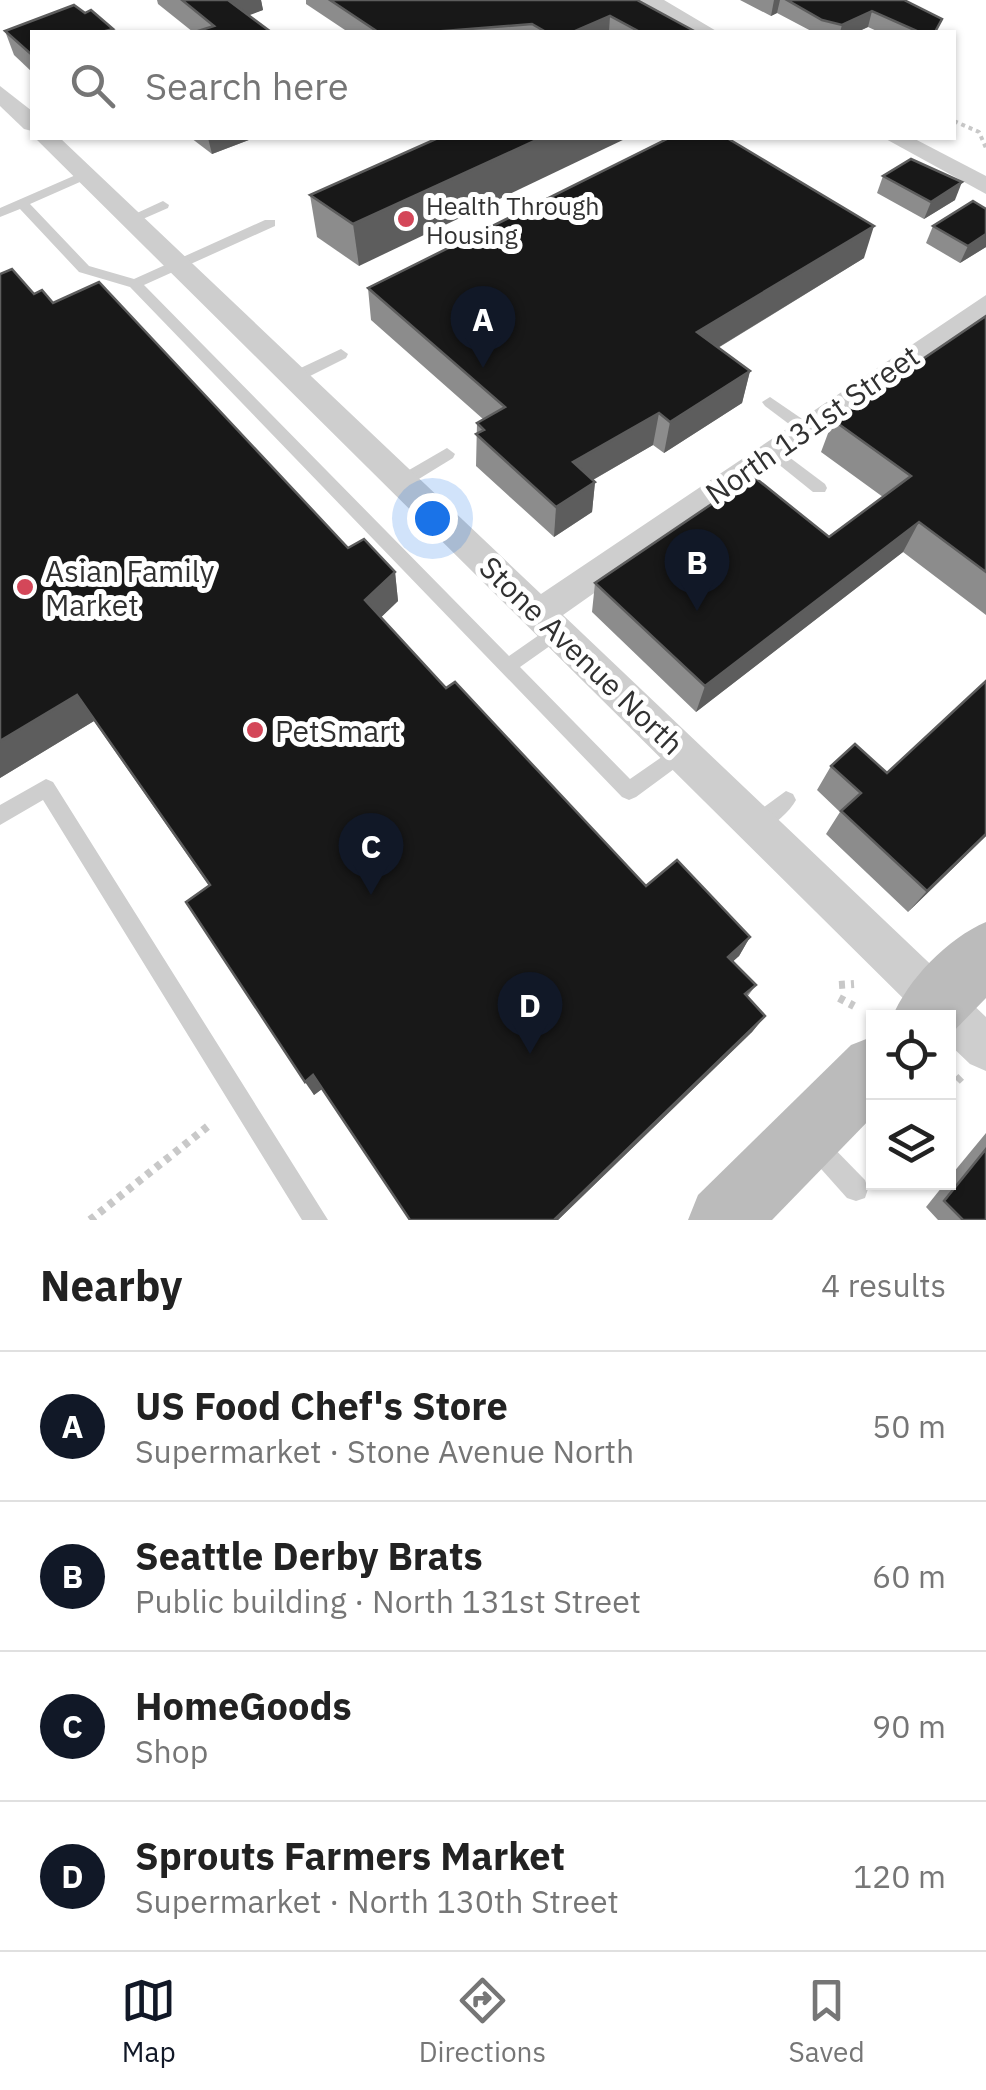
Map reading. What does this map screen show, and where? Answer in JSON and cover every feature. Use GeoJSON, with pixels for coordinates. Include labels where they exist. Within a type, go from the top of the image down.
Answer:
{"type":"FeatureCollection","features":[{"type":"Feature","properties":{"kind":"main road"},"geometry":{"type":"LineString","coordinates":[[931,1010],[986,953]]}},
{"type":"Feature","properties":{"kind":"main road"},"geometry":{"type":"LineString","coordinates":[[723,1220],[866,1076]]}},
{"type":"Feature","properties":{"kind":"street"},"geometry":{"type":"LineString","coordinates":[[648,0],[702,30]]}},
{"type":"Feature","properties":{"kind":"street","name":"Stone Avenue North"},"geometry":{"type":"LineString","coordinates":[[0,92],[30,118]]}},
{"type":"Feature","properties":{"kind":"street","name":"Stone Avenue North"},"geometry":{"type":"LineString","coordinates":[[52,140],[86,175],[147,212],[178,265],[756,825],[931,1010]]}},
{"type":"Feature","properties":{"kind":"street"},"geometry":{"type":"LineString","coordinates":[[900,140],[986,186]]}},
{"type":"Feature","properties":{"kind":"street","name":"North 131st Street"},"geometry":{"type":"LineString","coordinates":[[549,622],[773,452],[986,304]]}},
{"type":"Feature","properties":{"kind":"street","name":"Stone Avenue North"},"geometry":{"type":"LineString","coordinates":[[956,1027],[986,1048]]}},
{"type":"Feature","properties":{"kind":"lane"},"geometry":{"type":"LineString","coordinates":[[0,213],[86,175]]}},
{"type":"Feature","properties":{"kind":"lane"},"geometry":{"type":"LineString","coordinates":[[23,204],[84,270],[136,284],[629,791],[682,752]]}},
{"type":"Feature","properties":{"kind":"lane"},"geometry":{"type":"LineString","coordinates":[[136,284],[270,224]]}},
{"type":"Feature","properties":{"kind":"lane"},"geometry":{"type":"LineString","coordinates":[[295,377],[341,354]]}},
{"type":"Feature","properties":{"kind":"lane"},"geometry":{"type":"LineString","coordinates":[[770,402],[806,429]]}},
{"type":"Feature","properties":{"kind":"lane"},"geometry":{"type":"LineString","coordinates":[[773,452],[819,488]]}},
{"type":"Feature","properties":{"kind":"lane"},"geometry":{"type":"LineString","coordinates":[[403,482],[447,454]]}},
{"type":"Feature","properties":{"kind":"lane"},"geometry":{"type":"LineString","coordinates":[[508,666],[549,622]]}},
{"type":"Feature","properties":{"kind":"lane"},"geometry":{"type":"LineString","coordinates":[[0,816],[46,788],[316,1220]]}},
{"type":"Feature","properties":{"kind":"lane"},"geometry":{"type":"LineString","coordinates":[[756,825],[786,800]]}},
{"type":"Feature","properties":{"kind":"lane"},"geometry":{"type":"LineString","coordinates":[[807,1136],[856,1189]]}},
{"type":"Feature","properties":{"kind":"path"},"geometry":{"type":"LineString","coordinates":[[956,123],[979,132],[986,148]]}},
{"type":"Feature","properties":{"kind":"path"},"geometry":{"type":"LineString","coordinates":[[979,132],[986,128]]}},
{"type":"Feature","properties":{"kind":"path"},"geometry":{"type":"LineString","coordinates":[[838,985],[854,984]]}},
{"type":"Feature","properties":{"kind":"path"},"geometry":{"type":"LineString","coordinates":[[839,998],[854,1006]]}},
{"type":"Feature","properties":{"kind":"path"},"geometry":{"type":"LineString","coordinates":[[956,1082],[964,1075]]}},
{"type":"Feature","properties":{"kind":"path"},"geometry":{"type":"LineString","coordinates":[[90,1220],[212,1123]]}},
{"type":"Feature","properties":{"kind":"building"},"geometry":{"type":"Polygon","coordinates":[[[182,0],[228,0],[268,30],[201,30],[214,26],[182,0]]]}},
{"type":"Feature","properties":{"kind":"building"},"geometry":{"type":"Polygon","coordinates":[[[330,0],[637,0],[692,30],[636,30],[610,16],[578,30],[542,30],[532,24],[456,30],[375,30],[330,0]]]}},
{"type":"Feature","properties":{"kind":"building"},"geometry":{"type":"Polygon","coordinates":[[[787,0],[904,0],[942,19],[936,30],[915,30],[872,11],[842,25],[822,20],[787,0]]]}},
{"type":"Feature","properties":{"kind":"building"},"geometry":{"type":"Polygon","coordinates":[[[74,5],[85,13],[91,10],[113,29],[30,30],[30,53],[5,31],[74,5]]]}},
{"type":"Feature","properties":{"kind":"building"},"geometry":{"type":"Polygon","coordinates":[[[434,140],[537,140],[353,224],[310,195],[434,140]]]}},
{"type":"Feature","properties":{"kind":"building"},"geometry":{"type":"Polygon","coordinates":[[[665,140],[730,140],[874,226],[697,332],[750,371],[670,422],[659,413],[573,462],[595,482],[556,507],[476,434],[484,430],[477,423],[505,407],[368,288],[665,140]]]}},
{"type":"Feature","properties":{"kind":"building"},"geometry":{"type":"Polygon","coordinates":[[[911,159],[962,182],[931,202],[883,176],[911,159]]]}},
{"type":"Feature","properties":{"kind":"building"},"geometry":{"type":"Polygon","coordinates":[[[973,201],[986,209],[986,234],[968,246],[933,226],[973,201]]]}},
{"type":"Feature","properties":{"kind":"building"},"geometry":{"type":"Polygon","coordinates":[[[12,269],[34,294],[42,290],[53,303],[99,282],[348,548],[364,539],[395,572],[365,600],[446,688],[455,682],[646,886],[677,860],[750,937],[728,957],[756,985],[745,994],[765,1016],[554,1220],[410,1220],[313,1075],[305,1082],[186,902],[210,885],[77,695],[0,741],[0,274],[12,269]]]}},
{"type":"Feature","properties":{"kind":"building"},"geometry":{"type":"Polygon","coordinates":[[[986,316],[986,572],[919,522],[705,686],[595,583],[753,476],[829,537],[911,476],[833,420],[986,316]]]}},
{"type":"Feature","properties":{"kind":"building"},"geometry":{"type":"Polygon","coordinates":[[[986,681],[986,834],[927,891],[841,811],[861,793],[831,766],[855,744],[887,773],[986,681]]]}},
{"type":"Feature","properties":{"kind":"building"},"geometry":{"type":"Polygon","coordinates":[[[986,1149],[986,1220],[963,1220],[944,1201],[986,1149]]]}},
{"type":"Feature","properties":{"kind":"place","name":"Health Through Housing"},"geometry":{"type":"Point","coordinates":[406,219]}},
{"type":"Feature","properties":{"kind":"place","name":"US Food Chef's Store"},"geometry":{"type":"Point","coordinates":[483,368]}},
{"type":"Feature","properties":{"kind":"place","name":"Asian Family Market"},"geometry":{"type":"Point","coordinates":[25,587]}},
{"type":"Feature","properties":{"kind":"place","name":"Seattle Derby Brats"},"geometry":{"type":"Point","coordinates":[697,611]}},
{"type":"Feature","properties":{"kind":"place","name":"PetSmart"},"geometry":{"type":"Point","coordinates":[255,730]}},
{"type":"Feature","properties":{"kind":"place","name":"HomeGoods"},"geometry":{"type":"Point","coordinates":[371,895]}},
{"type":"Feature","properties":{"kind":"place","name":"Sprouts Farmers Market"},"geometry":{"type":"Point","coordinates":[530,1054]}}]}
